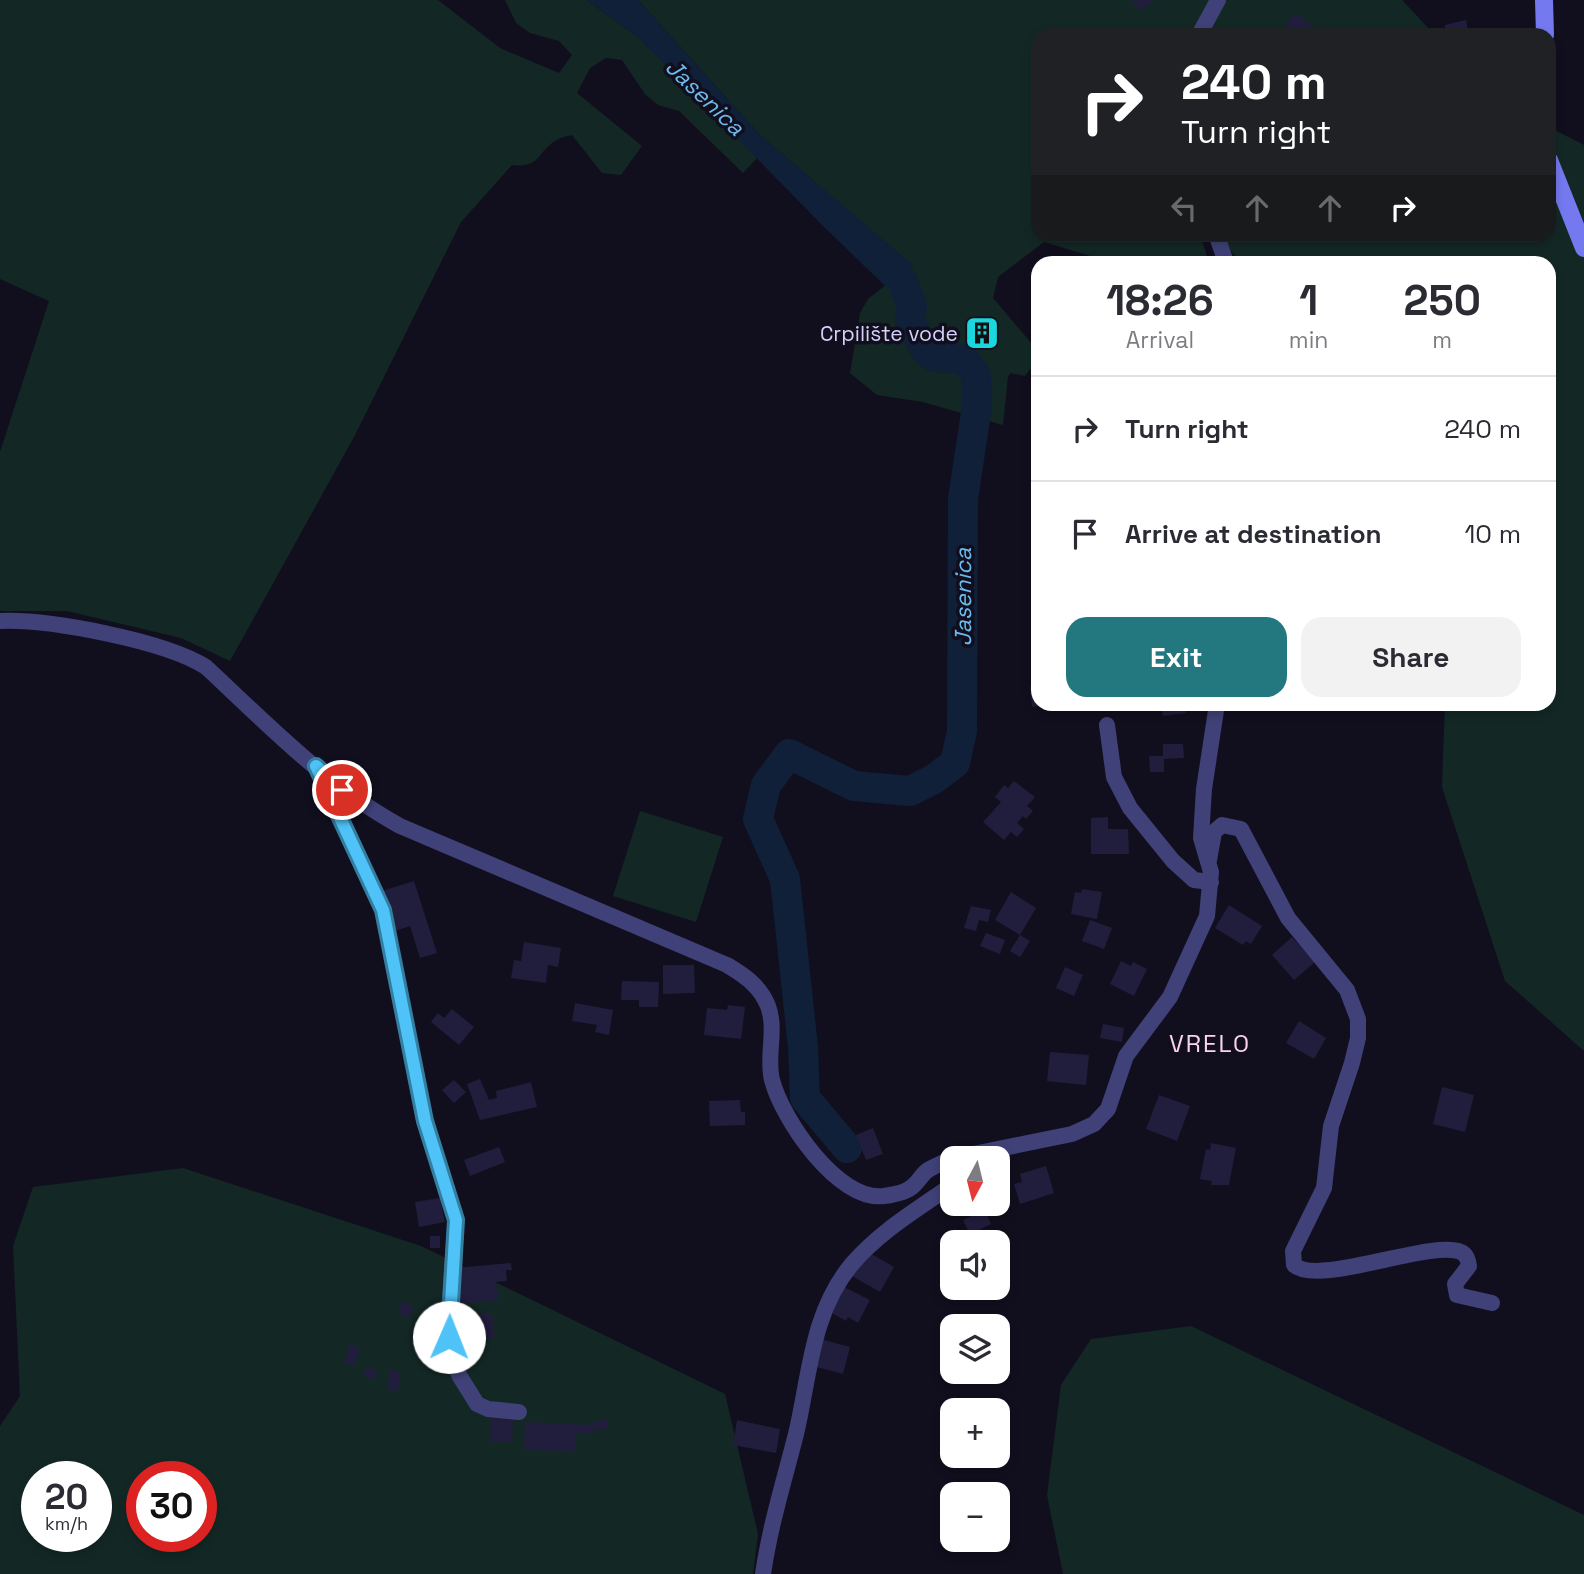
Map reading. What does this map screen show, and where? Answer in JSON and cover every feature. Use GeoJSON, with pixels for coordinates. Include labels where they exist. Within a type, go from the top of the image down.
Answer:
{"type":"FeatureCollection","features":[{"type":"Feature","properties":{"kind":"street"},"geometry":{"type":"LineString","coordinates":[[1203,28],[1218,0]]}},
{"type":"Feature","properties":{"kind":"street"},"geometry":{"type":"LineString","coordinates":[[1545,0],[1545,28]]}},
{"type":"Feature","properties":{"kind":"street"},"geometry":{"type":"LineString","coordinates":[[1556,178],[1584,248]]}},
{"type":"Feature","properties":{"kind":"street"},"geometry":{"type":"LineString","coordinates":[[0,621],[88,631],[186,654],[206,667],[367,808],[400,826],[727,965],[747,977],[768,1006],[772,1029],[772,1078],[779,1098],[789,1119],[834,1178],[865,1195],[891,1195],[912,1187],[926,1171],[940,1165]]}},
{"type":"Feature","properties":{"kind":"street"},"geometry":{"type":"LineString","coordinates":[[1010,1148],[1072,1134],[1101,1118],[1108,1109],[1126,1056],[1170,997],[1192,951],[1207,916],[1211,882],[1209,860],[1201,838],[1203,789],[1216,711]]}},
{"type":"Feature","properties":{"kind":"street"},"geometry":{"type":"LineString","coordinates":[[1107,725],[1114,777],[1130,808],[1173,862],[1194,880],[1211,882]]}},
{"type":"Feature","properties":{"kind":"street"},"geometry":{"type":"LineString","coordinates":[[316,766],[383,910],[425,1121],[456,1220],[448,1323],[451,1351],[459,1376],[477,1404],[488,1409],[519,1412]]}},
{"type":"Feature","properties":{"kind":"street"},"geometry":{"type":"LineString","coordinates":[[1209,860],[1214,832],[1222,825],[1241,829],[1288,918],[1347,990],[1358,1019],[1358,1038],[1352,1063],[1332,1126],[1324,1188],[1297,1240],[1293,1251],[1294,1265],[1300,1269],[1318,1269],[1369,1264],[1432,1251],[1461,1252],[1469,1266],[1455,1284],[1457,1295],[1492,1303]]}},
{"type":"Feature","properties":{"kind":"street"},"geometry":{"type":"LineString","coordinates":[[762,1574],[770,1531],[795,1436],[810,1355],[822,1315],[837,1286],[870,1244],[940,1194]]}},
{"type":"Feature","properties":{"kind":"green space"},"geometry":{"type":"Polygon","coordinates":[[[0,0],[438,0],[500,48],[559,73],[572,55],[559,41],[530,33],[516,23],[505,0],[587,0],[639,38],[758,157],[743,173],[679,111],[658,105],[645,94],[622,60],[606,58],[590,68],[577,93],[642,146],[621,175],[602,173],[572,135],[559,139],[533,162],[512,165],[461,222],[354,437],[230,661],[181,638],[67,611],[0,611],[0,452],[49,301],[0,279],[0,0]]]}},
{"type":"Feature","properties":{"kind":"green space"},"geometry":{"type":"Polygon","coordinates":[[[638,0],[1402,0],[1428,28],[1031,28],[1031,242],[1044,242],[998,277],[993,298],[1031,343],[1031,368],[1025,376],[1011,373],[1008,376],[1003,425],[923,402],[877,395],[850,373],[860,313],[868,299],[912,265],[760,135],[638,0]]]}},
{"type":"Feature","properties":{"kind":"green space"},"geometry":{"type":"Polygon","coordinates":[[[1556,131],[1584,145],[1584,1051],[1505,981],[1442,787],[1445,711],[1556,711],[1556,256],[1235,256],[1224,242],[1556,242],[1556,131]]]}},
{"type":"Feature","properties":{"kind":"green space"},"geometry":{"type":"Polygon","coordinates":[[[1044,242],[1202,242],[1207,256],[1090,256],[1044,242]]]}},
{"type":"Feature","properties":{"kind":"green space"},"geometry":{"type":"Polygon","coordinates":[[[640,811],[723,837],[696,922],[613,896],[640,811]]]}},
{"type":"Feature","properties":{"kind":"green space"},"geometry":{"type":"Polygon","coordinates":[[[183,1168],[421,1246],[725,1394],[758,1534],[753,1574],[0,1574],[0,1426],[20,1396],[13,1246],[33,1187],[183,1168]]]}},
{"type":"Feature","properties":{"kind":"green space"},"geometry":{"type":"Polygon","coordinates":[[[1191,1326],[1584,1515],[1584,1574],[1063,1574],[1047,1495],[1061,1385],[1091,1339],[1191,1326]]]}},
{"type":"Feature","properties":{"kind":"water"},"geometry":{"type":"Polygon","coordinates":[[[587,0],[638,0],[760,135],[913,265],[885,286],[639,38],[587,0]]]}},
{"type":"Feature","properties":{"kind":"building"},"geometry":{"type":"Polygon","coordinates":[[[1132,0],[1155,0],[1140,11],[1132,0]]]}},
{"type":"Feature","properties":{"kind":"building"},"geometry":{"type":"Polygon","coordinates":[[[1295,13],[1315,28],[1284,28],[1295,13]]]}},
{"type":"Feature","properties":{"kind":"building"},"geometry":{"type":"Polygon","coordinates":[[[1466,20],[1468,28],[1445,28],[1445,25],[1466,20]]]}},
{"type":"Feature","properties":{"kind":"building","name":"Crpilište vode"},"geometry":{"type":"Polygon","coordinates":[[[981,315],[1000,339],[984,351],[964,327],[981,315]]]}},
{"type":"Feature","properties":{"kind":"building"},"geometry":{"type":"Polygon","coordinates":[[[1162,711],[1186,711],[1186,713],[1163,716],[1162,711]]]}},
{"type":"Feature","properties":{"kind":"building"},"geometry":{"type":"Polygon","coordinates":[[[1163,744],[1183,744],[1184,758],[1164,759],[1164,772],[1150,772],[1149,756],[1163,756],[1163,744]]]}},
{"type":"Feature","properties":{"kind":"building"},"geometry":{"type":"Polygon","coordinates":[[[1014,781],[1035,797],[1027,806],[1033,811],[1026,819],[1023,816],[1017,823],[1024,829],[1017,837],[1011,832],[1004,840],[983,822],[1001,802],[995,797],[1004,785],[1008,788],[1014,781]]]}},
{"type":"Feature","properties":{"kind":"building"},"geometry":{"type":"Polygon","coordinates":[[[1108,817],[1108,829],[1128,829],[1129,854],[1091,854],[1091,818],[1108,817]]]}},
{"type":"Feature","properties":{"kind":"building"},"geometry":{"type":"Polygon","coordinates":[[[414,881],[437,953],[420,958],[410,926],[395,931],[382,891],[414,881]]]}},
{"type":"Feature","properties":{"kind":"building"},"geometry":{"type":"Polygon","coordinates":[[[1082,889],[1102,892],[1097,919],[1071,914],[1075,892],[1081,893],[1082,889]]]}},
{"type":"Feature","properties":{"kind":"building"},"geometry":{"type":"Polygon","coordinates":[[[1011,892],[1036,908],[1020,935],[995,920],[1011,892]]]}},
{"type":"Feature","properties":{"kind":"building"},"geometry":{"type":"Polygon","coordinates":[[[1229,905],[1262,926],[1251,944],[1246,941],[1243,945],[1215,928],[1229,905]]]}},
{"type":"Feature","properties":{"kind":"building"},"geometry":{"type":"Polygon","coordinates":[[[971,906],[991,910],[988,922],[979,920],[976,931],[964,928],[971,906]]]}},
{"type":"Feature","properties":{"kind":"building"},"geometry":{"type":"Polygon","coordinates":[[[1090,920],[1112,928],[1104,949],[1082,941],[1090,920]]]}},
{"type":"Feature","properties":{"kind":"building"},"geometry":{"type":"Polygon","coordinates":[[[986,933],[1005,940],[1000,954],[980,946],[986,933]]]}},
{"type":"Feature","properties":{"kind":"building"},"geometry":{"type":"Polygon","coordinates":[[[1020,935],[1030,941],[1020,957],[1010,951],[1020,935]]]}},
{"type":"Feature","properties":{"kind":"building"},"geometry":{"type":"Polygon","coordinates":[[[1292,937],[1315,962],[1294,980],[1272,955],[1292,937]]]}},
{"type":"Feature","properties":{"kind":"building"},"geometry":{"type":"Polygon","coordinates":[[[524,942],[561,948],[558,967],[548,965],[546,983],[511,978],[514,960],[521,961],[524,942]]]}},
{"type":"Feature","properties":{"kind":"building"},"geometry":{"type":"Polygon","coordinates":[[[1121,961],[1131,966],[1133,962],[1147,969],[1134,996],[1110,984],[1121,961]]]}},
{"type":"Feature","properties":{"kind":"building"},"geometry":{"type":"Polygon","coordinates":[[[663,965],[694,965],[695,993],[663,994],[663,965]]]}},
{"type":"Feature","properties":{"kind":"building"},"geometry":{"type":"Polygon","coordinates":[[[1065,967],[1083,975],[1074,996],[1056,988],[1065,967]]]}},
{"type":"Feature","properties":{"kind":"building"},"geometry":{"type":"Polygon","coordinates":[[[622,981],[659,982],[658,1007],[639,1007],[639,1000],[621,1000],[622,981]]]}},
{"type":"Feature","properties":{"kind":"building"},"geometry":{"type":"Polygon","coordinates":[[[575,1003],[613,1010],[609,1035],[595,1032],[597,1025],[572,1021],[575,1003]]]}},
{"type":"Feature","properties":{"kind":"building"},"geometry":{"type":"Polygon","coordinates":[[[728,1005],[745,1007],[741,1039],[704,1035],[707,1008],[727,1010],[728,1005]]]}},
{"type":"Feature","properties":{"kind":"building"},"geometry":{"type":"Polygon","coordinates":[[[452,1009],[474,1027],[459,1045],[431,1022],[438,1013],[444,1018],[452,1009]]]}},
{"type":"Feature","properties":{"kind":"building"},"geometry":{"type":"Polygon","coordinates":[[[1299,1021],[1326,1038],[1314,1059],[1286,1043],[1299,1021]]]}},
{"type":"Feature","properties":{"kind":"building"},"geometry":{"type":"Polygon","coordinates":[[[1103,1024],[1124,1028],[1122,1042],[1100,1038],[1103,1024]]]}},
{"type":"Feature","properties":{"kind":"building"},"geometry":{"type":"Polygon","coordinates":[[[1050,1052],[1089,1055],[1086,1085],[1047,1081],[1050,1052]]]}},
{"type":"Feature","properties":{"kind":"building"},"geometry":{"type":"Polygon","coordinates":[[[480,1079],[489,1100],[497,1098],[496,1091],[531,1082],[537,1107],[480,1120],[467,1084],[480,1079]]]}},
{"type":"Feature","properties":{"kind":"building"},"geometry":{"type":"Polygon","coordinates":[[[454,1080],[466,1092],[454,1103],[442,1090],[454,1080]]]}},
{"type":"Feature","properties":{"kind":"building"},"geometry":{"type":"Polygon","coordinates":[[[1442,1087],[1474,1095],[1465,1132],[1433,1124],[1442,1087]]]}},
{"type":"Feature","properties":{"kind":"building"},"geometry":{"type":"Polygon","coordinates":[[[1159,1095],[1190,1106],[1177,1141],[1146,1129],[1159,1095]]]}},
{"type":"Feature","properties":{"kind":"building"},"geometry":{"type":"Polygon","coordinates":[[[740,1100],[741,1112],[745,1112],[745,1125],[710,1126],[709,1101],[740,1100]]]}},
{"type":"Feature","properties":{"kind":"building"},"geometry":{"type":"Polygon","coordinates":[[[873,1128],[883,1154],[866,1160],[856,1135],[873,1128]]]}},
{"type":"Feature","properties":{"kind":"building"},"geometry":{"type":"Polygon","coordinates":[[[1211,1143],[1236,1148],[1229,1185],[1211,1185],[1212,1181],[1200,1179],[1206,1149],[1210,1150],[1211,1143]]]}},
{"type":"Feature","properties":{"kind":"building"},"geometry":{"type":"Polygon","coordinates":[[[499,1147],[505,1162],[470,1176],[464,1160],[499,1147]]]}},
{"type":"Feature","properties":{"kind":"building"},"geometry":{"type":"Polygon","coordinates":[[[1046,1166],[1054,1193],[1020,1204],[1014,1184],[1022,1182],[1020,1174],[1046,1166]]]}},
{"type":"Feature","properties":{"kind":"building"},"geometry":{"type":"Polygon","coordinates":[[[440,1198],[445,1222],[419,1227],[415,1202],[440,1198]]]}},
{"type":"Feature","properties":{"kind":"building"},"geometry":{"type":"Polygon","coordinates":[[[972,1216],[988,1216],[991,1224],[978,1230],[968,1230],[963,1220],[972,1216]]]}},
{"type":"Feature","properties":{"kind":"building"},"geometry":{"type":"Polygon","coordinates":[[[430,1236],[440,1236],[440,1248],[430,1248],[430,1236]]]}},
{"type":"Feature","properties":{"kind":"building"},"geometry":{"type":"Polygon","coordinates":[[[866,1251],[894,1267],[880,1292],[852,1276],[866,1251]]]}},
{"type":"Feature","properties":{"kind":"building"},"geometry":{"type":"Polygon","coordinates":[[[511,1263],[512,1270],[506,1270],[507,1281],[496,1282],[498,1300],[460,1304],[456,1268],[511,1263]]]}},
{"type":"Feature","properties":{"kind":"building"},"geometry":{"type":"Polygon","coordinates":[[[844,1287],[870,1300],[858,1323],[848,1317],[846,1321],[830,1312],[844,1287]]]}},
{"type":"Feature","properties":{"kind":"building"},"geometry":{"type":"Polygon","coordinates":[[[402,1301],[414,1307],[410,1317],[397,1312],[402,1301]]]}},
{"type":"Feature","properties":{"kind":"building"},"geometry":{"type":"Polygon","coordinates":[[[492,1313],[495,1338],[456,1339],[454,1317],[492,1313]]]}},
{"type":"Feature","properties":{"kind":"building"},"geometry":{"type":"Polygon","coordinates":[[[820,1339],[850,1347],[843,1374],[813,1366],[820,1339]]]}},
{"type":"Feature","properties":{"kind":"building"},"geometry":{"type":"Polygon","coordinates":[[[350,1344],[360,1348],[354,1366],[344,1363],[350,1344]]]}},
{"type":"Feature","properties":{"kind":"building"},"geometry":{"type":"Polygon","coordinates":[[[367,1366],[378,1372],[374,1380],[363,1374],[367,1366]]]}},
{"type":"Feature","properties":{"kind":"building"},"geometry":{"type":"Polygon","coordinates":[[[389,1370],[400,1371],[398,1391],[388,1390],[389,1370]]]}},
{"type":"Feature","properties":{"kind":"building"},"geometry":{"type":"Polygon","coordinates":[[[491,1415],[513,1416],[512,1442],[490,1442],[491,1415]]]}},
{"type":"Feature","properties":{"kind":"building"},"geometry":{"type":"Polygon","coordinates":[[[607,1420],[607,1429],[593,1429],[593,1434],[575,1433],[575,1451],[524,1450],[525,1422],[593,1425],[593,1421],[607,1420]]]}},
{"type":"Feature","properties":{"kind":"building"},"geometry":{"type":"Polygon","coordinates":[[[737,1420],[780,1429],[776,1453],[733,1445],[737,1420]]]}},
{"type":"Feature","properties":{"kind":"waterway","name":"Jasenica"},"geometry":{"type":"LineString","coordinates":[[847,1148],[805,1098],[803,1047],[785,879],[758,819],[766,785],[789,754],[854,786],[910,791],[934,779],[955,763],[962,731],[963,499],[977,406],[976,375],[964,359],[934,357],[926,351],[910,321],[912,306],[902,280],[870,248]]}},
{"type":"Feature","properties":{"kind":"place","name":"Crpilište vode"},"geometry":{"type":"Point","coordinates":[982,333]}},
{"type":"Feature","properties":{"kind":"district","name":"VRELO"},"geometry":{"type":"Point","coordinates":[1210,1043]}},
{"type":"Feature","properties":{"kind":"route"},"geometry":{"type":"LineString","coordinates":[[342,790],[316,766],[383,910],[425,1121],[452,1201],[456,1220],[456,1248],[449,1337]]}}]}
